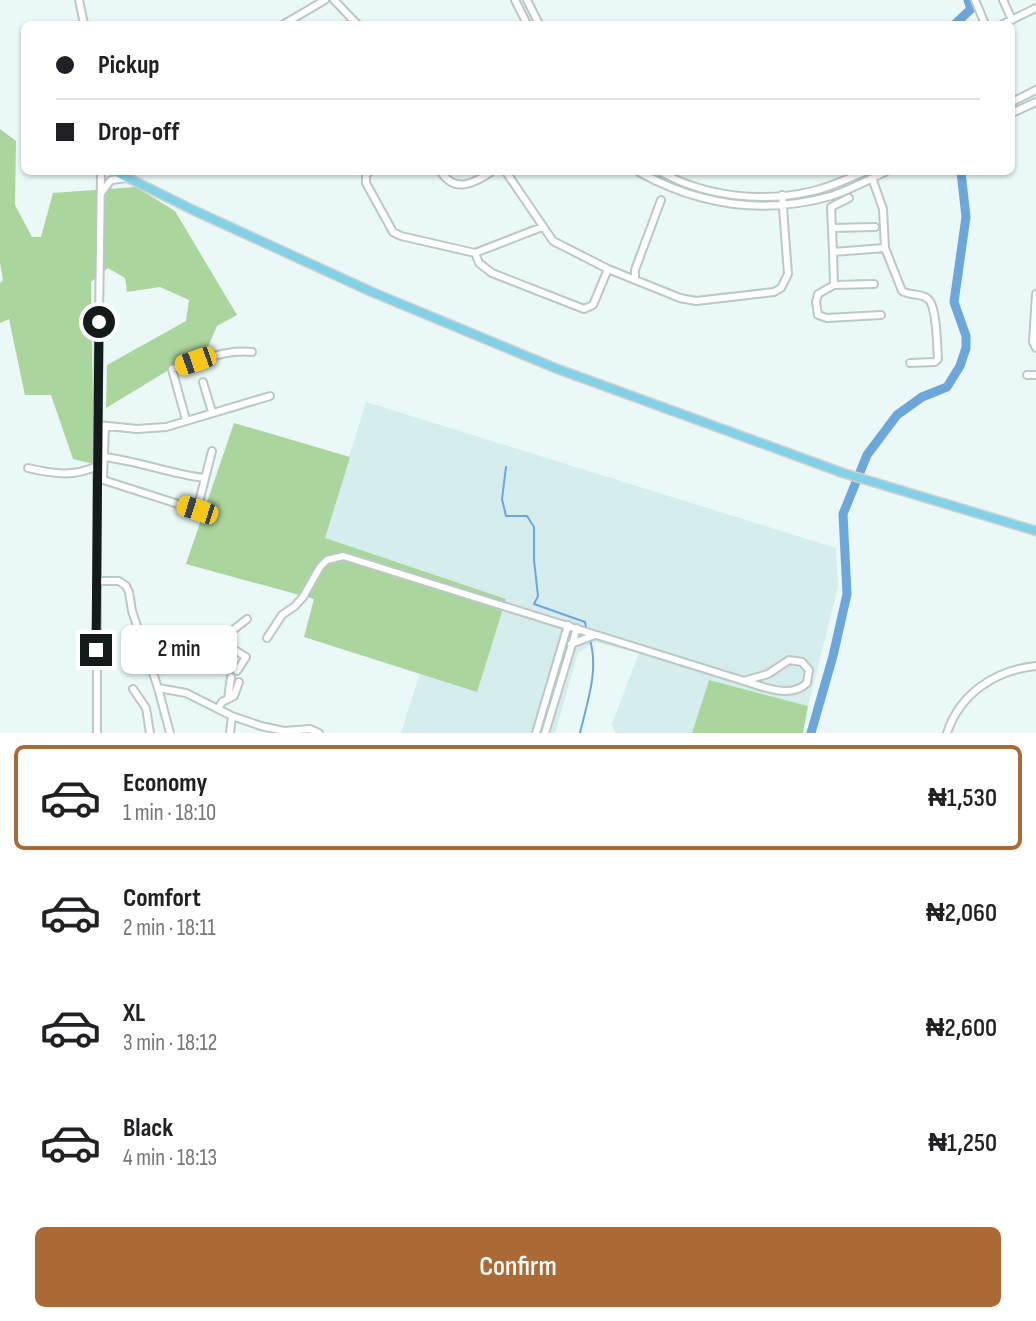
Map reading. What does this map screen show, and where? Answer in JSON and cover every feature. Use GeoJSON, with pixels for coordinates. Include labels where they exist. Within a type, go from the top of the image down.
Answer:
{"type":"FeatureCollection","features":[{"type":"Feature","properties":{"kind":"main road"},"geometry":{"type":"LineString","coordinates":[[122,175],[407,307],[555,368],[843,473],[1036,531]]}},
{"type":"Feature","properties":{"kind":"street"},"geometry":{"type":"LineString","coordinates":[[79,0],[83,21]]}},
{"type":"Feature","properties":{"kind":"street"},"geometry":{"type":"LineString","coordinates":[[290,21],[325,0]]}},
{"type":"Feature","properties":{"kind":"street"},"geometry":{"type":"LineString","coordinates":[[334,0],[354,21]]}},
{"type":"Feature","properties":{"kind":"street"},"geometry":{"type":"LineString","coordinates":[[515,0],[526,21]]}},
{"type":"Feature","properties":{"kind":"street"},"geometry":{"type":"LineString","coordinates":[[527,0],[538,21]]}},
{"type":"Feature","properties":{"kind":"street"},"geometry":{"type":"LineString","coordinates":[[975,0],[984,21]]}},
{"type":"Feature","properties":{"kind":"street"},"geometry":{"type":"LineString","coordinates":[[1003,0],[1012,20],[1036,8]]}},
{"type":"Feature","properties":{"kind":"street"},"geometry":{"type":"LineString","coordinates":[[1015,98],[1036,90]]}},
{"type":"Feature","properties":{"kind":"street"},"geometry":{"type":"LineString","coordinates":[[1015,112],[1036,102]]}},
{"type":"Feature","properties":{"kind":"street"},"geometry":{"type":"LineString","coordinates":[[97,733],[101,175]]}},
{"type":"Feature","properties":{"kind":"street"},"geometry":{"type":"LineString","coordinates":[[366,175],[366,183],[396,234],[475,253],[542,227]]}},
{"type":"Feature","properties":{"kind":"street"},"geometry":{"type":"LineString","coordinates":[[444,175],[459,186],[477,182],[487,175]]}},
{"type":"Feature","properties":{"kind":"street"},"geometry":{"type":"LineString","coordinates":[[508,175],[553,241],[608,269],[680,298],[696,300],[774,292],[781,288],[788,274],[782,195]]}},
{"type":"Feature","properties":{"kind":"street"},"geometry":{"type":"LineString","coordinates":[[645,175],[663,185],[703,199],[728,204],[783,205],[834,195],[878,175]]}},
{"type":"Feature","properties":{"kind":"street"},"geometry":{"type":"LineString","coordinates":[[668,175],[692,185],[753,197],[813,191],[857,175]]}},
{"type":"Feature","properties":{"kind":"street"},"geometry":{"type":"LineString","coordinates":[[101,194],[111,180],[128,178]]}},
{"type":"Feature","properties":{"kind":"street"},"geometry":{"type":"LineString","coordinates":[[872,178],[883,209],[885,248],[902,291],[908,295],[927,298],[931,302],[938,359],[935,362],[910,363]]}},
{"type":"Feature","properties":{"kind":"street"},"geometry":{"type":"LineString","coordinates":[[834,285],[831,207],[849,198]]}},
{"type":"Feature","properties":{"kind":"street"},"geometry":{"type":"LineString","coordinates":[[635,278],[635,270],[661,200]]}},
{"type":"Feature","properties":{"kind":"street"},"geometry":{"type":"LineString","coordinates":[[832,228],[875,227]]}},
{"type":"Feature","properties":{"kind":"street"},"geometry":{"type":"LineString","coordinates":[[833,252],[885,248]]}},
{"type":"Feature","properties":{"kind":"street"},"geometry":{"type":"LineString","coordinates":[[475,253],[479,263],[492,273],[584,309],[593,305],[608,269]]}},
{"type":"Feature","properties":{"kind":"street"},"geometry":{"type":"LineString","coordinates":[[874,284],[834,285],[818,294],[818,315],[827,318],[881,315]]}},
{"type":"Feature","properties":{"kind":"street"},"geometry":{"type":"LineString","coordinates":[[1036,294],[1033,342],[1036,348]]}},
{"type":"Feature","properties":{"kind":"street"},"geometry":{"type":"LineString","coordinates":[[186,420],[172,369],[236,350],[252,352]]}},
{"type":"Feature","properties":{"kind":"street"},"geometry":{"type":"LineString","coordinates":[[1027,374],[1036,375]]}},
{"type":"Feature","properties":{"kind":"street"},"geometry":{"type":"LineString","coordinates":[[203,382],[212,412]]}},
{"type":"Feature","properties":{"kind":"street"},"geometry":{"type":"LineString","coordinates":[[101,425],[137,429],[166,427],[270,396]]}},
{"type":"Feature","properties":{"kind":"street"},"geometry":{"type":"LineString","coordinates":[[100,479],[197,510],[212,451]]}},
{"type":"Feature","properties":{"kind":"street"},"geometry":{"type":"LineString","coordinates":[[28,468],[50,474],[77,474],[101,462],[142,462],[178,475],[204,478]]}},
{"type":"Feature","properties":{"kind":"street"},"geometry":{"type":"LineString","coordinates":[[267,638],[282,615],[303,597],[320,568],[327,561],[343,556],[744,681],[787,692],[802,689],[807,684],[808,670],[802,662],[789,660],[768,674],[744,681]]}},
{"type":"Feature","properties":{"kind":"street"},"geometry":{"type":"LineString","coordinates":[[97,581],[119,581],[126,586],[170,733]]}},
{"type":"Feature","properties":{"kind":"street"},"geometry":{"type":"LineString","coordinates":[[219,641],[247,619]]}},
{"type":"Feature","properties":{"kind":"street"},"geometry":{"type":"LineString","coordinates":[[554,620],[567,643]]}},
{"type":"Feature","properties":{"kind":"street"},"geometry":{"type":"LineString","coordinates":[[545,733],[569,625]]}},
{"type":"Feature","properties":{"kind":"street"},"geometry":{"type":"LineString","coordinates":[[536,733],[567,643],[577,628]]}},
{"type":"Feature","properties":{"kind":"street"},"geometry":{"type":"LineString","coordinates":[[144,645],[191,632],[204,633],[246,657],[234,674],[228,699]]}},
{"type":"Feature","properties":{"kind":"street"},"geometry":{"type":"LineString","coordinates":[[567,643],[597,634]]}},
{"type":"Feature","properties":{"kind":"street"},"geometry":{"type":"LineString","coordinates":[[151,668],[173,661]]}},
{"type":"Feature","properties":{"kind":"street"},"geometry":{"type":"LineString","coordinates":[[947,733],[958,709],[973,692],[992,678],[1014,669],[1036,666]]}},
{"type":"Feature","properties":{"kind":"street"},"geometry":{"type":"LineString","coordinates":[[218,709],[222,702],[234,696],[239,682]]}},
{"type":"Feature","properties":{"kind":"street"},"geometry":{"type":"LineString","coordinates":[[158,688],[186,693],[232,716],[261,726],[284,731],[310,729],[319,733]]}},
{"type":"Feature","properties":{"kind":"street"},"geometry":{"type":"LineString","coordinates":[[133,689],[146,708],[150,733]]}},
{"type":"Feature","properties":{"kind":"street"},"geometry":{"type":"LineString","coordinates":[[230,733],[232,716]]}},
{"type":"Feature","properties":{"kind":"shaded area"},"geometry":{"type":"Polygon","coordinates":[[[366,402],[836,548],[838,587],[808,706],[709,680],[692,733],[616,733],[612,724],[639,653],[594,642],[578,653],[555,733],[401,733],[420,673],[477,691],[324,538],[366,402]]]}},
{"type":"Feature","properties":{"kind":"green space"},"geometry":{"type":"Polygon","coordinates":[[[0,129],[16,141],[15,205],[32,237],[41,237],[53,193],[136,187],[175,211],[237,315],[217,326],[204,356],[172,368],[106,408],[107,365],[186,321],[189,300],[160,287],[127,292],[125,278],[108,268],[91,282],[94,464],[73,459],[51,395],[25,395],[9,319],[0,323],[0,283],[3,280],[0,263],[0,129]]]}},
{"type":"Feature","properties":{"kind":"green space"},"geometry":{"type":"Polygon","coordinates":[[[234,423],[350,457],[325,538],[506,599],[477,692],[304,637],[314,599],[186,564],[234,423]]]}},
{"type":"Feature","properties":{"kind":"green space"},"geometry":{"type":"Polygon","coordinates":[[[709,680],[808,706],[803,733],[692,733],[709,680]]]}},
{"type":"Feature","properties":{"kind":"waterway"},"geometry":{"type":"LineString","coordinates":[[958,21],[971,9],[968,0]]}},
{"type":"Feature","properties":{"kind":"waterway"},"geometry":{"type":"LineString","coordinates":[[811,733],[847,594],[843,514],[867,455],[897,415],[922,397],[947,387],[960,366],[966,348],[966,336],[954,302],[966,217],[961,175]]}},
{"type":"Feature","properties":{"kind":"waterway"},"geometry":{"type":"LineString","coordinates":[[506,467],[502,499],[506,516],[527,516],[534,527],[538,596],[534,604],[585,622],[586,627]]}},
{"type":"Feature","properties":{"kind":"waterway"},"geometry":{"type":"LineString","coordinates":[[580,733],[593,675],[590,640]]}},
{"type":"Feature","properties":{"kind":"route"},"geometry":{"type":"LineString","coordinates":[[96,650],[99,322]]}}]}
